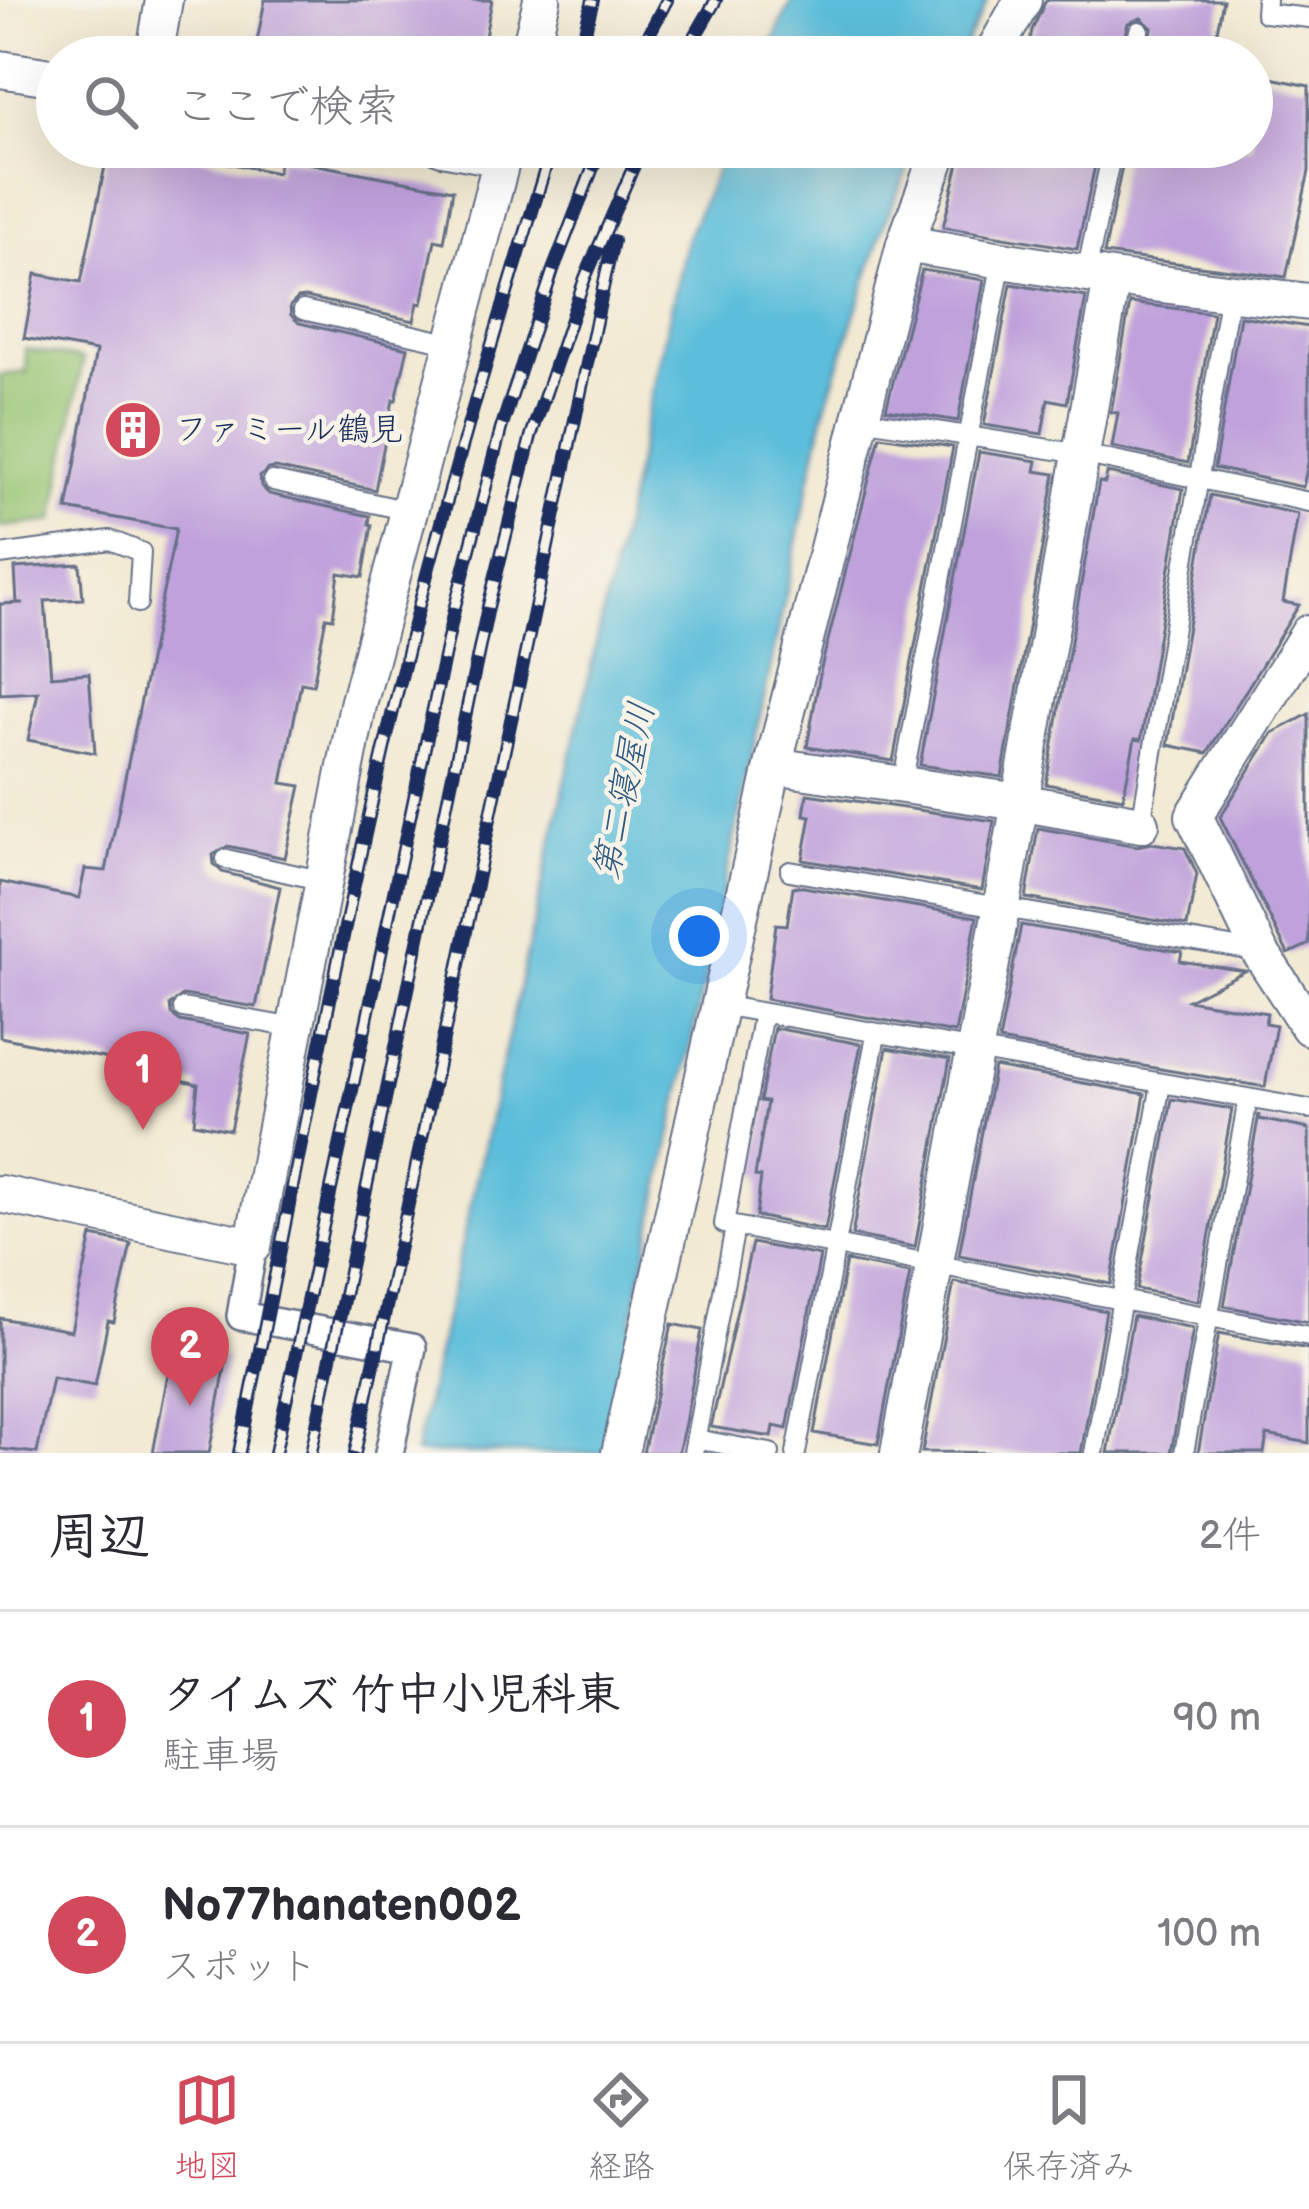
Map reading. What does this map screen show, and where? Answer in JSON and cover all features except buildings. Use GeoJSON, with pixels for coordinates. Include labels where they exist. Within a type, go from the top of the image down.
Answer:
{"type":"FeatureCollection","features":[{"type":"Feature","properties":{"kind":"street"},"geometry":{"type":"LineString","coordinates":[[158,36],[164,0]]}},
{"type":"Feature","properties":{"kind":"street"},"geometry":{"type":"LineString","coordinates":[[533,36],[542,0]]}},
{"type":"Feature","properties":{"kind":"street"},"geometry":{"type":"LineString","coordinates":[[1003,36],[1023,0]]}},
{"type":"Feature","properties":{"kind":"street"},"geometry":{"type":"LineString","coordinates":[[0,69],[36,75]]}},
{"type":"Feature","properties":{"kind":"street"},"geometry":{"type":"LineString","coordinates":[[389,1453],[412,1348],[242,1316],[358,705],[500,168]]}},
{"type":"Feature","properties":{"kind":"street"},"geometry":{"type":"LineString","coordinates":[[620,1453],[773,766],[905,244],[933,168]]}},
{"type":"Feature","properties":{"kind":"street"},"geometry":{"type":"LineString","coordinates":[[905,244],[1309,302]]}},
{"type":"Feature","properties":{"kind":"street"},"geometry":{"type":"LineString","coordinates":[[899,1453],[1081,454],[1099,275]]}},
{"type":"Feature","properties":{"kind":"street"},"geometry":{"type":"LineString","coordinates":[[1194,816],[1309,633]]}},
{"type":"Feature","properties":{"kind":"street"},"geometry":{"type":"LineString","coordinates":[[773,766],[1019,802],[1142,816],[1194,816]]}},
{"type":"Feature","properties":{"kind":"street"},"geometry":{"type":"LineString","coordinates":[[1194,816],[1260,952],[1309,1027]]}},
{"type":"Feature","properties":{"kind":"street"},"geometry":{"type":"LineString","coordinates":[[0,1194],[253,1246]]}},
{"type":"Feature","properties":{"kind":"lane"},"geometry":{"type":"LineString","coordinates":[[1266,0],[1265,13],[1309,19]]}},
{"type":"Feature","properties":{"kind":"lane"},"geometry":{"type":"LineString","coordinates":[[1138,36],[1139,31]]}},
{"type":"Feature","properties":{"kind":"lane"},"geometry":{"type":"LineString","coordinates":[[1099,275],[1111,168]]}},
{"type":"Feature","properties":{"kind":"lane"},"geometry":{"type":"LineString","coordinates":[[902,785],[1002,260]]}},
{"type":"Feature","properties":{"kind":"lane"},"geometry":{"type":"LineString","coordinates":[[1142,816],[1230,292]]}},
{"type":"Feature","properties":{"kind":"lane"},"geometry":{"type":"LineString","coordinates":[[303,310],[453,344]]}},
{"type":"Feature","properties":{"kind":"lane"},"geometry":{"type":"LineString","coordinates":[[861,418],[1081,454],[1309,502]]}},
{"type":"Feature","properties":{"kind":"lane"},"geometry":{"type":"LineString","coordinates":[[273,481],[409,512]]}},
{"type":"Feature","properties":{"kind":"lane"},"geometry":{"type":"LineString","coordinates":[[0,555],[110,540],[141,552],[138,603]]}},
{"type":"Feature","properties":{"kind":"lane"},"geometry":{"type":"LineString","coordinates":[[226,859],[324,881]]}},
{"type":"Feature","properties":{"kind":"lane"},"geometry":{"type":"LineString","coordinates":[[790,871],[1260,952]]}},
{"type":"Feature","properties":{"kind":"lane"},"geometry":{"type":"LineString","coordinates":[[720,1006],[1309,1109]]}},
{"type":"Feature","properties":{"kind":"lane"},"geometry":{"type":"LineString","coordinates":[[183,1008],[295,1028]]}},
{"type":"Feature","properties":{"kind":"lane"},"geometry":{"type":"LineString","coordinates":[[764,1013],[724,1225],[1309,1336]]}},
{"type":"Feature","properties":{"kind":"lane"},"geometry":{"type":"LineString","coordinates":[[796,1453],[876,1034]]}},
{"type":"Feature","properties":{"kind":"lane"},"geometry":{"type":"LineString","coordinates":[[1094,1453],[1161,1084]]}},
{"type":"Feature","properties":{"kind":"lane"},"geometry":{"type":"LineString","coordinates":[[1184,1453],[1248,1099]]}},
{"type":"Feature","properties":{"kind":"lane"},"geometry":{"type":"LineString","coordinates":[[735,1227],[694,1446],[770,1453]]}},
{"type":"Feature","properties":{"kind":"green space"},"geometry":{"type":"Polygon","coordinates":[[[25,349],[83,359],[54,521],[0,527],[0,375],[27,372],[25,349]]]}},
{"type":"Feature","properties":{"kind":"water"},"geometry":{"type":"Polygon","coordinates":[[[792,0],[988,0],[970,36],[776,36],[792,0]]]}},
{"type":"Feature","properties":{"kind":"water","name":"第二寝屋川"},"geometry":{"type":"Polygon","coordinates":[[[717,168],[908,168],[885,222],[826,405],[604,1453],[415,1453],[687,238],[717,168]]]}},
{"type":"Feature","properties":{"kind":"railway"},"geometry":{"type":"LineString","coordinates":[[584,36],[593,0]]}},
{"type":"Feature","properties":{"kind":"railway"},"geometry":{"type":"LineString","coordinates":[[648,36],[667,0]]}},
{"type":"Feature","properties":{"kind":"railway"},"geometry":{"type":"LineString","coordinates":[[695,36],[716,0]]}},
{"type":"Feature","properties":{"kind":"railway"},"geometry":{"type":"LineString","coordinates":[[239,1453],[394,707],[467,430],[546,168]]}},
{"type":"Feature","properties":{"kind":"railway"},"geometry":{"type":"LineString","coordinates":[[275,1453],[454,610],[501,429],[553,270],[593,168]]}},
{"type":"Feature","properties":{"kind":"railway"},"geometry":{"type":"LineString","coordinates":[[311,1453],[488,607],[531,436],[585,278],[633,168]]}},
{"type":"Feature","properties":{"kind":"railway"},"geometry":{"type":"LineString","coordinates":[[355,1453],[613,241]]}},
{"type":"Feature","properties":{"kind":"place","name":"ファミール鶴見"},"geometry":{"type":"Point","coordinates":[133,430]}},
{"type":"Feature","properties":{"kind":"place","name":"タイムズ 竹中小児科東"},"geometry":{"type":"Point","coordinates":[143,1130]}},
{"type":"Feature","properties":{"kind":"place","name":"No77hanaten002"},"geometry":{"type":"Point","coordinates":[190,1406]}}]}
